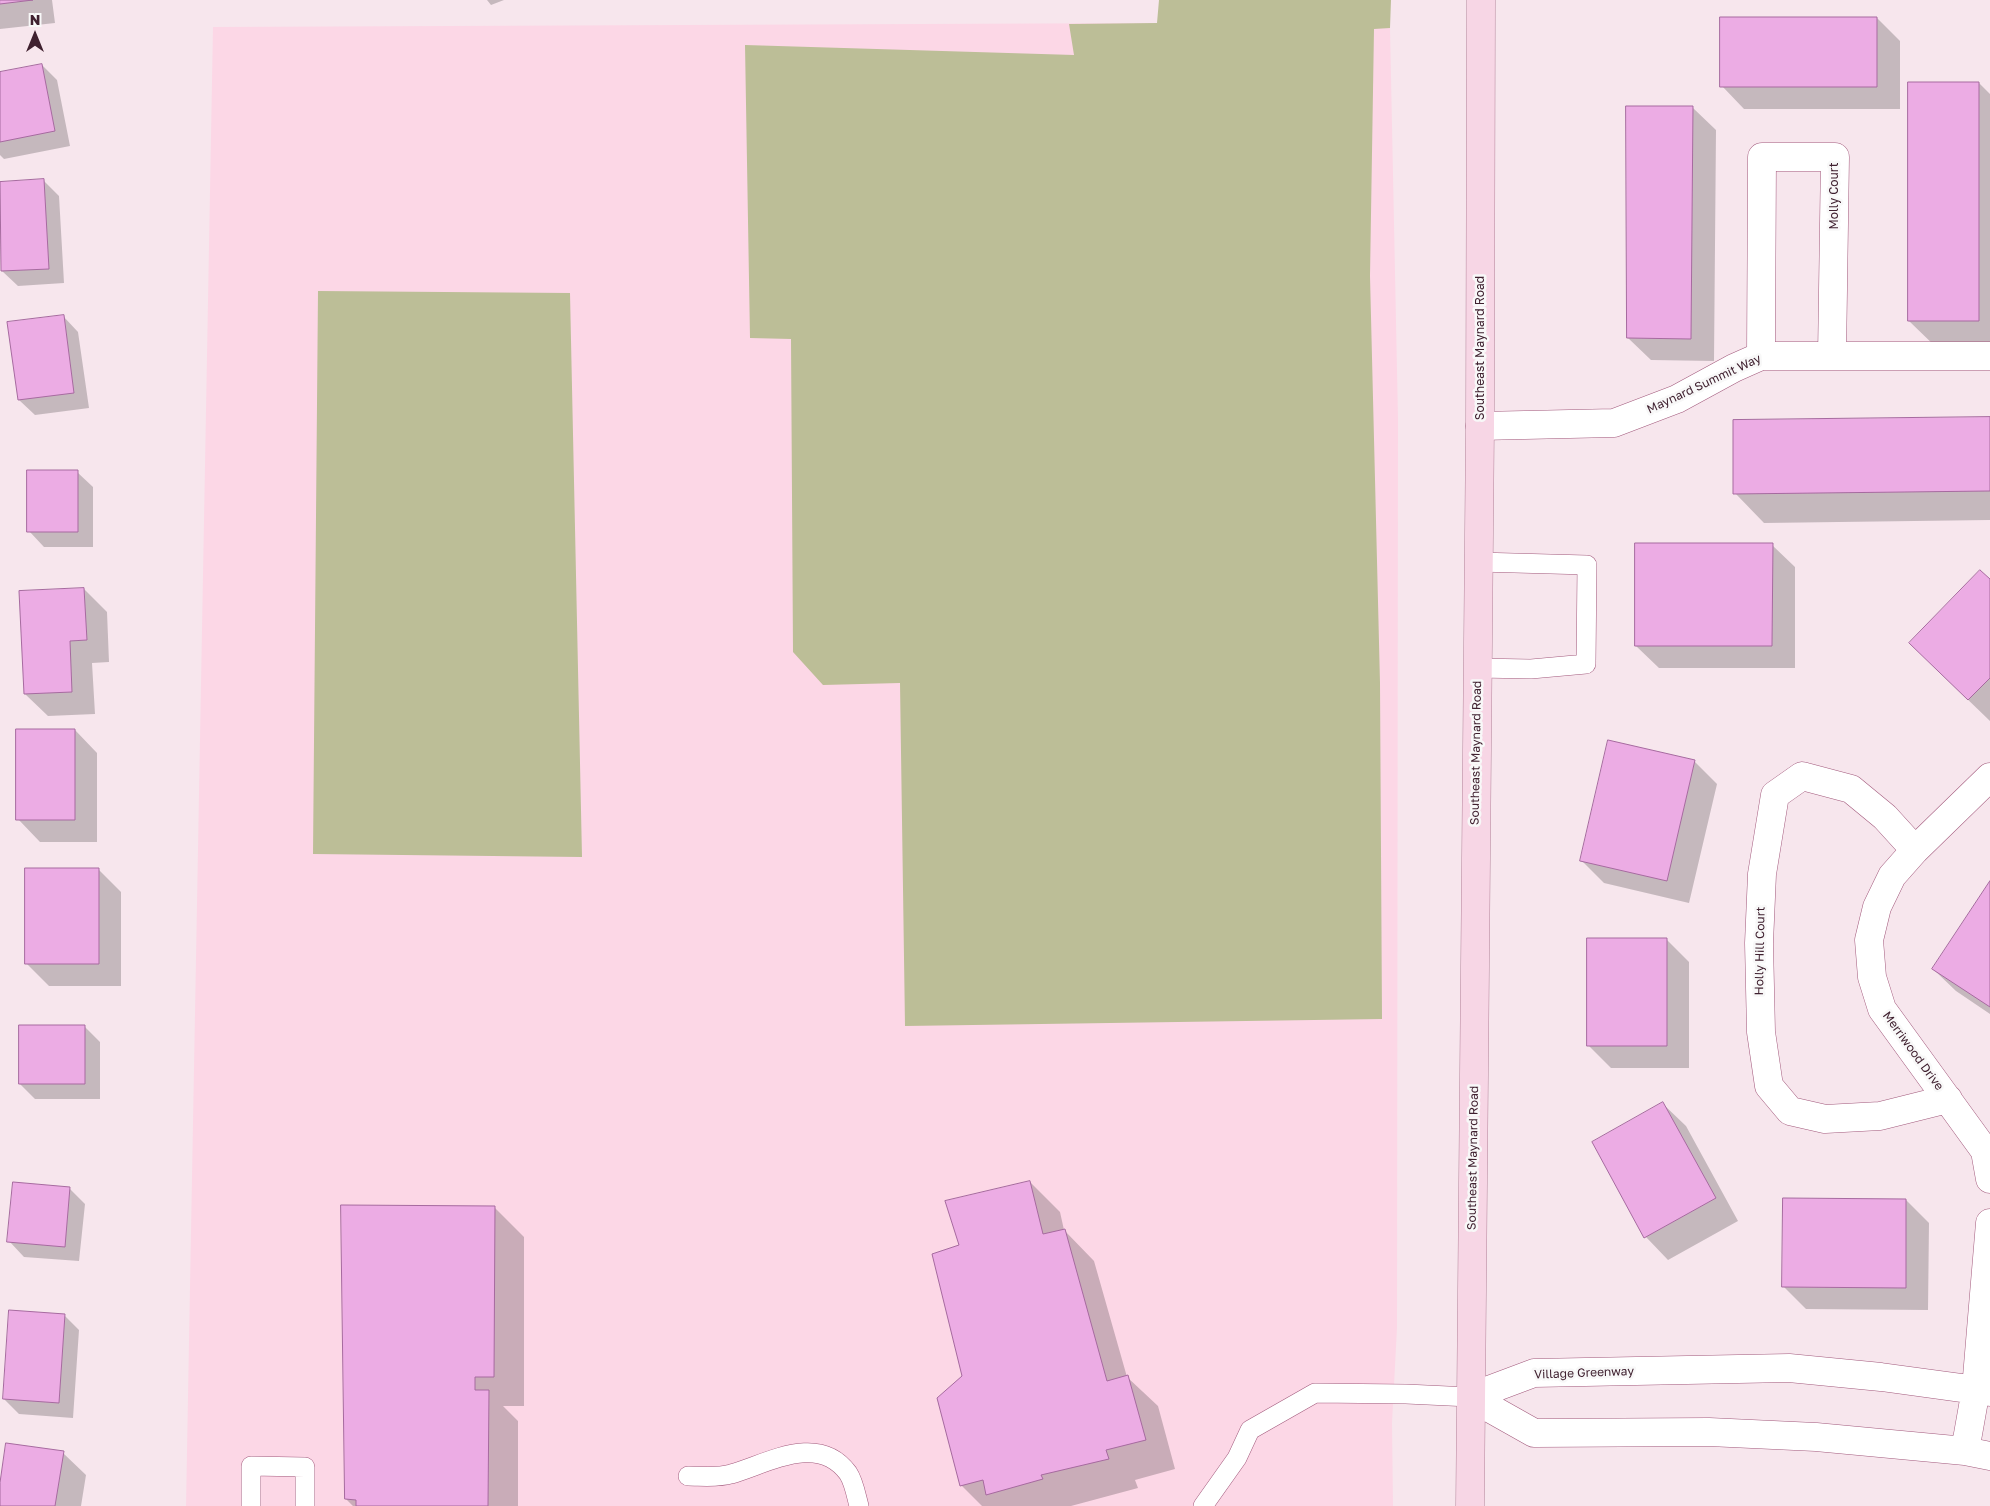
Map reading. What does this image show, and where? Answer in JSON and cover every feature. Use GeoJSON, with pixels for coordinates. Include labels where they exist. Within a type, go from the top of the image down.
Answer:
{"type":"FeatureCollection","features":[{"type":"Feature","properties":{"kind":"main road","name":"Southeast Maynard Road"},"geometry":{"type":"LineString","coordinates":[[1470,1506],[1480,426],[1481,0]]}},
{"type":"Feature","properties":{"kind":"street","name":"Molly Court"},"geometry":{"type":"LineString","coordinates":[[1761,356],[1762,157],[1835,157],[1832,356]]}},
{"type":"Feature","properties":{"kind":"street","name":"Maynard Summit Way"},"geometry":{"type":"LineString","coordinates":[[1480,426],[1614,424],[1677,399],[1734,368],[1761,356],[1990,356]]}},
{"type":"Feature","properties":{"kind":"street","name":"Holly Hill Court"},"geometry":{"type":"LineString","coordinates":[[1915,850],[1885,817],[1851,789],[1802,776],[1775,795],[1762,874],[1759,943],[1760,1032],[1769,1086],[1790,1111],[1824,1119],[1880,1116],[1948,1099]]}},
{"type":"Feature","properties":{"kind":"street","name":"Merriwood Drive"},"geometry":{"type":"LineString","coordinates":[[1990,777],[1915,850],[1892,876],[1877,907],[1869,940],[1872,977],[1882,1010],[1985,1151],[1990,1179]]}},
{"type":"Feature","properties":{"kind":"street"},"geometry":{"type":"LineString","coordinates":[[1470,1397],[1534,1433],[1719,1433],[1816,1437],[1977,1454],[1983,1391],[1990,1223]]}},
{"type":"Feature","properties":{"kind":"street","name":"Village Greenway"},"geometry":{"type":"LineString","coordinates":[[1470,1397],[1534,1373],[1779,1368],[1881,1377],[1983,1391]]}},
{"type":"Feature","properties":{"kind":"lane"},"geometry":{"type":"LineString","coordinates":[[1477,668],[1531,669],[1586,664],[1587,575],[1587,565],[1478,562]]}},
{"type":"Feature","properties":{"kind":"lane"},"geometry":{"type":"LineString","coordinates":[[1203,1506],[1237,1458],[1250,1430],[1315,1393],[1470,1397]]}},
{"type":"Feature","properties":{"kind":"lane"},"geometry":{"type":"LineString","coordinates":[[688,1476],[728,1475],[792,1453],[818,1453],[839,1463],[849,1475],[859,1506]]}},
{"type":"Feature","properties":{"kind":"lane"},"geometry":{"type":"LineString","coordinates":[[251,1506],[251,1466],[304,1467],[305,1506]]}},
{"type":"Feature","properties":{"kind":"shaded area"},"geometry":{"type":"Polygon","coordinates":[[[1157,23],[1390,28],[1398,419],[1397,1328],[1392,1423],[1393,1506],[186,1506],[213,27],[1157,23]]]}},
{"type":"Feature","properties":{"kind":"green space"},"geometry":{"type":"Polygon","coordinates":[[[1159,0],[1391,0],[1390,28],[1374,29],[1370,276],[1380,683],[1382,1019],[905,1026],[900,683],[823,685],[793,652],[791,339],[750,338],[745,45],[1074,55],[1069,24],[1157,23],[1159,0]]]}},
{"type":"Feature","properties":{"kind":"green space"},"geometry":{"type":"Polygon","coordinates":[[[318,291],[570,293],[582,857],[313,854],[318,291]]]}},
{"type":"Feature","properties":{"kind":"building"},"geometry":{"type":"Polygon","coordinates":[[[0,0],[33,0],[0,4],[0,0]]]}},
{"type":"Feature","properties":{"kind":"building"},"geometry":{"type":"Polygon","coordinates":[[[1720,17],[1877,17],[1877,87],[1720,87],[1720,17]]]}},
{"type":"Feature","properties":{"kind":"building"},"geometry":{"type":"Polygon","coordinates":[[[42,64],[55,131],[0,142],[0,72],[42,64]]]}},
{"type":"Feature","properties":{"kind":"building"},"geometry":{"type":"Polygon","coordinates":[[[1908,82],[1979,82],[1979,321],[1908,321],[1908,82]]]}},
{"type":"Feature","properties":{"kind":"building"},"geometry":{"type":"Polygon","coordinates":[[[1626,106],[1693,106],[1691,339],[1627,338],[1626,106]]]}},
{"type":"Feature","properties":{"kind":"building"},"geometry":{"type":"Polygon","coordinates":[[[44,179],[49,269],[1,271],[0,182],[44,179]]]}},
{"type":"Feature","properties":{"kind":"building"},"geometry":{"type":"Polygon","coordinates":[[[64,315],[74,393],[18,400],[7,322],[64,315]]]}},
{"type":"Feature","properties":{"kind":"building"},"geometry":{"type":"Polygon","coordinates":[[[1990,417],[1990,491],[1733,494],[1733,420],[1990,417]]]}},
{"type":"Feature","properties":{"kind":"building"},"geometry":{"type":"Polygon","coordinates":[[[27,470],[78,470],[78,532],[27,532],[27,470]]]}},
{"type":"Feature","properties":{"kind":"building"},"geometry":{"type":"Polygon","coordinates":[[[1635,543],[1773,543],[1772,646],[1635,646],[1635,543]]]}},
{"type":"Feature","properties":{"kind":"building"},"geometry":{"type":"Polygon","coordinates":[[[1980,570],[1990,579],[1990,678],[1968,700],[1909,643],[1980,570]]]}},
{"type":"Feature","properties":{"kind":"building"},"geometry":{"type":"Polygon","coordinates":[[[84,588],[87,640],[70,641],[72,692],[24,694],[19,591],[84,588]]]}},
{"type":"Feature","properties":{"kind":"building"},"geometry":{"type":"Polygon","coordinates":[[[16,729],[75,729],[75,820],[16,820],[16,729]]]}},
{"type":"Feature","properties":{"kind":"building"},"geometry":{"type":"Polygon","coordinates":[[[1608,740],[1695,760],[1667,881],[1580,861],[1608,740]]]}},
{"type":"Feature","properties":{"kind":"building"},"geometry":{"type":"Polygon","coordinates":[[[25,868],[99,868],[99,964],[25,964],[25,868]]]}},
{"type":"Feature","properties":{"kind":"building"},"geometry":{"type":"Polygon","coordinates":[[[1990,881],[1990,1007],[1932,969],[1990,881]]]}},
{"type":"Feature","properties":{"kind":"building"},"geometry":{"type":"Polygon","coordinates":[[[1587,938],[1667,938],[1667,1046],[1587,1046],[1587,938]]]}},
{"type":"Feature","properties":{"kind":"building"},"geometry":{"type":"Polygon","coordinates":[[[19,1025],[85,1025],[85,1084],[19,1084],[19,1025]]]}},
{"type":"Feature","properties":{"kind":"building"},"geometry":{"type":"Polygon","coordinates":[[[1663,1102],[1716,1198],[1644,1238],[1592,1142],[1663,1102]]]}},
{"type":"Feature","properties":{"kind":"building"},"geometry":{"type":"Polygon","coordinates":[[[1030,1181],[1043,1234],[1065,1229],[1107,1381],[1128,1375],[1146,1440],[1106,1450],[1109,1459],[1041,1475],[1043,1479],[986,1495],[983,1480],[960,1486],[937,1398],[962,1376],[932,1254],[959,1245],[945,1201],[1030,1181]]]}},
{"type":"Feature","properties":{"kind":"building"},"geometry":{"type":"Polygon","coordinates":[[[13,1182],[70,1187],[65,1247],[7,1242],[13,1182]]]}},
{"type":"Feature","properties":{"kind":"building"},"geometry":{"type":"Polygon","coordinates":[[[1783,1198],[1906,1199],[1906,1288],[1782,1287],[1783,1198]]]}},
{"type":"Feature","properties":{"kind":"building"},"geometry":{"type":"Polygon","coordinates":[[[341,1205],[495,1206],[494,1377],[475,1377],[475,1390],[489,1390],[488,1506],[356,1506],[356,1500],[345,1499],[341,1205]]]}},
{"type":"Feature","properties":{"kind":"building"},"geometry":{"type":"Polygon","coordinates":[[[9,1310],[65,1314],[59,1403],[3,1399],[9,1310]]]}},
{"type":"Feature","properties":{"kind":"building"},"geometry":{"type":"Polygon","coordinates":[[[6,1443],[64,1451],[55,1506],[0,1506],[0,1483],[6,1443]]]}}]}
